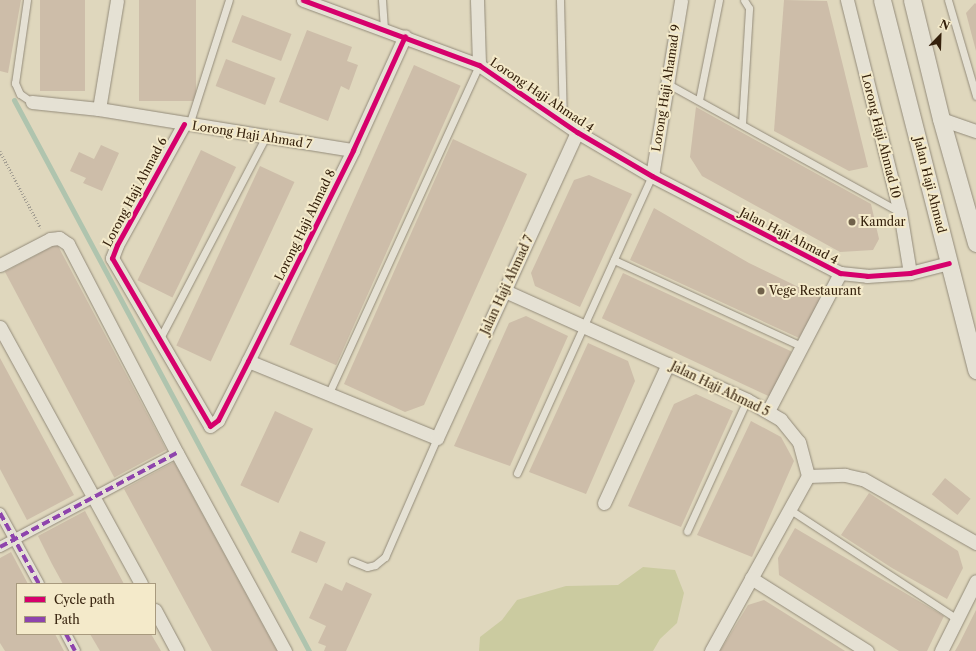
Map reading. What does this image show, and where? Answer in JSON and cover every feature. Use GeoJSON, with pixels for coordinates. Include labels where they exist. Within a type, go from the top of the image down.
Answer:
{"type":"FeatureCollection","features":[{"type":"Feature","properties":{"kind":"street"},"geometry":{"type":"LineString","coordinates":[[99,110],[117,0]]}},
{"type":"Feature","properties":{"kind":"street","name":"Lorong Haji Ahmad 4"},"geometry":{"type":"LineString","coordinates":[[303,0],[406,36],[479,65],[577,132],[652,176]]}},
{"type":"Feature","properties":{"kind":"street"},"geometry":{"type":"LineString","coordinates":[[477,0],[479,65]]}},
{"type":"Feature","properties":{"kind":"street","name":"Lorong Haji Ahamad 9"},"geometry":{"type":"LineString","coordinates":[[652,176],[681,0]]}},
{"type":"Feature","properties":{"kind":"street","name":"Lorong Haji Ahmad 10"},"geometry":{"type":"LineString","coordinates":[[847,0],[900,212],[910,273]]}},
{"type":"Feature","properties":{"kind":"street","name":"Jalan Haji Ahmad"},"geometry":{"type":"LineString","coordinates":[[882,0],[976,370]]}},
{"type":"Feature","properties":{"kind":"street"},"geometry":{"type":"LineString","coordinates":[[912,0],[941,118],[976,243]]}},
{"type":"Feature","properties":{"kind":"street","name":"Lorong Haji Ahmad 8"},"geometry":{"type":"LineString","coordinates":[[218,420],[354,150],[406,36]]}},
{"type":"Feature","properties":{"kind":"street","name":"Lorong Haji Ahmad 7"},"geometry":{"type":"LineString","coordinates":[[32,102],[99,110],[265,138],[354,150]]}},
{"type":"Feature","properties":{"kind":"street"},"geometry":{"type":"LineString","coordinates":[[941,118],[976,131]]}},
{"type":"Feature","properties":{"kind":"street","name":"Lorong Haji Ahmad 6"},"geometry":{"type":"LineString","coordinates":[[186,125],[113,255],[113,262],[158,342],[207,424],[212,426],[218,420]]}},
{"type":"Feature","properties":{"kind":"street","name":"Jalan Haji Ahmad 7"},"geometry":{"type":"LineString","coordinates":[[437,438],[577,132]]}},
{"type":"Feature","properties":{"kind":"street","name":"Jalan Haji Ahmad 4"},"geometry":{"type":"LineString","coordinates":[[652,176],[840,273],[867,276],[910,273],[949,263]]}},
{"type":"Feature","properties":{"kind":"street"},"geometry":{"type":"LineString","coordinates":[[0,265],[48,241],[59,238],[68,244],[177,453],[285,651]]}},
{"type":"Feature","properties":{"kind":"street"},"geometry":{"type":"LineString","coordinates":[[768,412],[840,273]]}},
{"type":"Feature","properties":{"kind":"street","name":"Jalan Haji Ahmad 5"},"geometry":{"type":"LineString","coordinates":[[505,290],[747,400],[768,412],[781,420],[799,442],[805,456],[808,476]]}},
{"type":"Feature","properties":{"kind":"street"},"geometry":{"type":"LineString","coordinates":[[0,327],[140,583]]}},
{"type":"Feature","properties":{"kind":"street"},"geometry":{"type":"LineString","coordinates":[[248,361],[327,396],[437,438]]}},
{"type":"Feature","properties":{"kind":"street"},"geometry":{"type":"LineString","coordinates":[[604,503],[668,364]]}},
{"type":"Feature","properties":{"kind":"street"},"geometry":{"type":"LineString","coordinates":[[0,547],[177,453]]}},
{"type":"Feature","properties":{"kind":"street"},"geometry":{"type":"LineString","coordinates":[[711,651],[808,476],[845,475],[863,479],[976,543]]}},
{"type":"Feature","properties":{"kind":"street"},"geometry":{"type":"LineString","coordinates":[[0,512],[38,583]]}},
{"type":"Feature","properties":{"kind":"street"},"geometry":{"type":"LineString","coordinates":[[752,578],[867,651]]}},
{"type":"Feature","properties":{"kind":"street"},"geometry":{"type":"LineString","coordinates":[[941,651],[976,581]]}},
{"type":"Feature","properties":{"kind":"street"},"geometry":{"type":"LineString","coordinates":[[156,612],[177,651]]}},
{"type":"Feature","properties":{"kind":"street"},"geometry":{"type":"LineString","coordinates":[[67,635],[75,651]]}},
{"type":"Feature","properties":{"kind":"lane"},"geometry":{"type":"LineString","coordinates":[[27,0],[15,83],[20,94],[32,102]]}},
{"type":"Feature","properties":{"kind":"lane"},"geometry":{"type":"LineString","coordinates":[[186,125],[229,0]]}},
{"type":"Feature","properties":{"kind":"lane"},"geometry":{"type":"LineString","coordinates":[[382,0],[384,28]]}},
{"type":"Feature","properties":{"kind":"lane"},"geometry":{"type":"LineString","coordinates":[[560,0],[563,121]]}},
{"type":"Feature","properties":{"kind":"lane"},"geometry":{"type":"LineString","coordinates":[[699,100],[720,0]]}},
{"type":"Feature","properties":{"kind":"lane"},"geometry":{"type":"LineString","coordinates":[[742,124],[749,8],[744,0]]}},
{"type":"Feature","properties":{"kind":"lane"},"geometry":{"type":"LineString","coordinates":[[948,0],[976,96]]}},
{"type":"Feature","properties":{"kind":"lane"},"geometry":{"type":"LineString","coordinates":[[327,396],[479,65]]}},
{"type":"Feature","properties":{"kind":"lane"},"geometry":{"type":"LineString","coordinates":[[668,84],[900,212]]}},
{"type":"Feature","properties":{"kind":"lane"},"geometry":{"type":"LineString","coordinates":[[158,342],[265,138]]}},
{"type":"Feature","properties":{"kind":"lane"},"geometry":{"type":"LineString","coordinates":[[517,473],[652,176]]}},
{"type":"Feature","properties":{"kind":"lane"},"geometry":{"type":"LineString","coordinates":[[614,260],[801,346]]}},
{"type":"Feature","properties":{"kind":"lane"},"geometry":{"type":"LineString","coordinates":[[687,531],[747,400]]}},
{"type":"Feature","properties":{"kind":"lane"},"geometry":{"type":"LineString","coordinates":[[352,560],[367,567],[376,566],[385,557],[437,438]]}},
{"type":"Feature","properties":{"kind":"lane"},"geometry":{"type":"LineString","coordinates":[[789,509],[957,619]]}},
{"type":"Feature","properties":{"kind":"path"},"geometry":{"type":"LineString","coordinates":[[0,151],[48,241]]}},
{"type":"Feature","properties":{"kind":"green space"},"geometry":{"type":"Polygon","coordinates":[[[643,567],[675,570],[684,593],[677,623],[660,639],[653,651],[479,651],[480,637],[502,620],[517,600],[566,586],[618,585],[643,567]]]}},
{"type":"Feature","properties":{"kind":"building"},"geometry":{"type":"Polygon","coordinates":[[[0,0],[21,0],[8,73],[0,71],[0,0]]]}},
{"type":"Feature","properties":{"kind":"building"},"geometry":{"type":"Polygon","coordinates":[[[40,0],[85,0],[85,91],[40,91],[40,0]]]}},
{"type":"Feature","properties":{"kind":"building"},"geometry":{"type":"Polygon","coordinates":[[[139,0],[196,0],[196,101],[139,101],[139,0]]]}},
{"type":"Feature","properties":{"kind":"building"},"geometry":{"type":"Polygon","coordinates":[[[784,0],[827,1],[868,167],[849,171],[774,131],[784,0]]]}},
{"type":"Feature","properties":{"kind":"building"},"geometry":{"type":"Polygon","coordinates":[[[975,3],[976,4],[976,51],[966,13],[975,3]]]}},
{"type":"Feature","properties":{"kind":"building"},"geometry":{"type":"Polygon","coordinates":[[[242,15],[291,34],[281,61],[232,42],[242,15]]]}},
{"type":"Feature","properties":{"kind":"building"},"geometry":{"type":"Polygon","coordinates":[[[307,30],[352,47],[347,61],[358,65],[349,90],[341,86],[328,121],[279,102],[307,30]]]}},
{"type":"Feature","properties":{"kind":"building"},"geometry":{"type":"Polygon","coordinates":[[[226,59],[275,78],[265,105],[216,86],[226,59]]]}},
{"type":"Feature","properties":{"kind":"building"},"geometry":{"type":"Polygon","coordinates":[[[414,65],[461,86],[336,365],[290,345],[414,65]]]}},
{"type":"Feature","properties":{"kind":"building"},"geometry":{"type":"Polygon","coordinates":[[[696,107],[871,204],[879,239],[873,250],[840,252],[702,176],[690,157],[696,107]]]}},
{"type":"Feature","properties":{"kind":"building"},"geometry":{"type":"Polygon","coordinates":[[[453,139],[527,174],[424,405],[405,412],[344,384],[453,139]]]}},
{"type":"Feature","properties":{"kind":"building"},"geometry":{"type":"Polygon","coordinates":[[[101,145],[119,153],[102,191],[83,183],[86,178],[70,171],[79,152],[94,159],[101,145]]]}},
{"type":"Feature","properties":{"kind":"building"},"geometry":{"type":"Polygon","coordinates":[[[201,150],[236,167],[172,297],[137,280],[201,150]]]}},
{"type":"Feature","properties":{"kind":"building"},"geometry":{"type":"Polygon","coordinates":[[[260,166],[294,182],[211,362],[176,345],[260,166]]]}},
{"type":"Feature","properties":{"kind":"building"},"geometry":{"type":"Polygon","coordinates":[[[589,175],[632,194],[580,307],[535,286],[531,273],[574,180],[589,175]]]}},
{"type":"Feature","properties":{"kind":"building"},"geometry":{"type":"Polygon","coordinates":[[[654,208],[749,263],[821,298],[799,338],[630,260],[654,208]]]}},
{"type":"Feature","properties":{"kind":"building"},"geometry":{"type":"Polygon","coordinates":[[[57,244],[166,450],[114,477],[5,272],[57,244]]]}},
{"type":"Feature","properties":{"kind":"building"},"geometry":{"type":"Polygon","coordinates":[[[623,273],[792,352],[770,397],[602,318],[623,273]]]}},
{"type":"Feature","properties":{"kind":"building"},"geometry":{"type":"Polygon","coordinates":[[[526,316],[568,336],[510,466],[454,446],[509,323],[526,316]]]}},
{"type":"Feature","properties":{"kind":"building"},"geometry":{"type":"Polygon","coordinates":[[[588,343],[628,361],[635,381],[586,494],[529,472],[588,343]]]}},
{"type":"Feature","properties":{"kind":"building"},"geometry":{"type":"Polygon","coordinates":[[[0,358],[74,495],[27,520],[0,469],[0,358]]]}},
{"type":"Feature","properties":{"kind":"building"},"geometry":{"type":"Polygon","coordinates":[[[696,394],[733,411],[681,527],[628,506],[674,404],[696,394]]]}},
{"type":"Feature","properties":{"kind":"building"},"geometry":{"type":"Polygon","coordinates":[[[275,411],[313,429],[278,503],[240,485],[275,411]]]}},
{"type":"Feature","properties":{"kind":"building"},"geometry":{"type":"Polygon","coordinates":[[[751,421],[781,437],[794,461],[752,557],[697,535],[751,421]]]}},
{"type":"Feature","properties":{"kind":"building"},"geometry":{"type":"Polygon","coordinates":[[[174,462],[277,651],[212,651],[124,489],[174,462]]]}},
{"type":"Feature","properties":{"kind":"building"},"geometry":{"type":"Polygon","coordinates":[[[945,478],[971,499],[957,515],[932,494],[945,478]]]}},
{"type":"Feature","properties":{"kind":"building"},"geometry":{"type":"Polygon","coordinates":[[[869,493],[958,551],[963,568],[947,599],[892,568],[841,535],[869,493]]]}},
{"type":"Feature","properties":{"kind":"building"},"geometry":{"type":"Polygon","coordinates":[[[85,511],[123,583],[62,583],[38,536],[85,511]]]}},
{"type":"Feature","properties":{"kind":"building"},"geometry":{"type":"Polygon","coordinates":[[[795,528],[944,616],[927,651],[899,651],[779,575],[778,558],[795,528]]]}},
{"type":"Feature","properties":{"kind":"building"},"geometry":{"type":"Polygon","coordinates":[[[300,531],[326,542],[317,563],[291,552],[300,531]]]}},
{"type":"Feature","properties":{"kind":"building"},"geometry":{"type":"Polygon","coordinates":[[[11,552],[27,583],[16,583],[16,635],[56,635],[64,651],[5,651],[0,643],[0,558],[11,552]]]}},
{"type":"Feature","properties":{"kind":"building"},"geometry":{"type":"Polygon","coordinates":[[[346,582],[372,594],[346,651],[324,651],[326,646],[318,643],[326,626],[309,618],[325,583],[342,591],[346,582]]]}},
{"type":"Feature","properties":{"kind":"building"},"geometry":{"type":"Polygon","coordinates":[[[764,600],[845,651],[720,651],[748,605],[764,600]]]}},
{"type":"Feature","properties":{"kind":"building"},"geometry":{"type":"Polygon","coordinates":[[[976,610],[976,651],[955,651],[959,644],[976,610]]]}},
{"type":"Feature","properties":{"kind":"building"},"geometry":{"type":"Polygon","coordinates":[[[91,635],[152,635],[161,651],[100,651],[91,635]]]}},
{"type":"Feature","properties":{"kind":"waterway"},"geometry":{"type":"LineString","coordinates":[[14,100],[309,651]]}},
{"type":"Feature","properties":{"kind":"marked path"},"geometry":{"type":"LineString","coordinates":[[0,547],[177,453]]}},
{"type":"Feature","properties":{"kind":"marked path"},"geometry":{"type":"LineString","coordinates":[[0,513],[38,583]]}},
{"type":"Feature","properties":{"kind":"marked path"},"geometry":{"type":"LineString","coordinates":[[67,635],[75,651]]}},
{"type":"Feature","properties":{"kind":"cycle path"},"geometry":{"type":"LineString","coordinates":[[303,0],[479,65],[577,132],[652,176],[840,273],[867,276],[910,273],[949,263]]}},
{"type":"Feature","properties":{"kind":"cycle path"},"geometry":{"type":"LineString","coordinates":[[184,124],[117,245],[112,258],[210,426],[218,420],[248,361],[353,150],[405,36]]}},
{"type":"Feature","properties":{"kind":"place","name":"Kamdar"},"geometry":{"type":"Point","coordinates":[852,222]}},
{"type":"Feature","properties":{"kind":"place","name":"Vege Restaurant"},"geometry":{"type":"Point","coordinates":[761,291]}}]}
